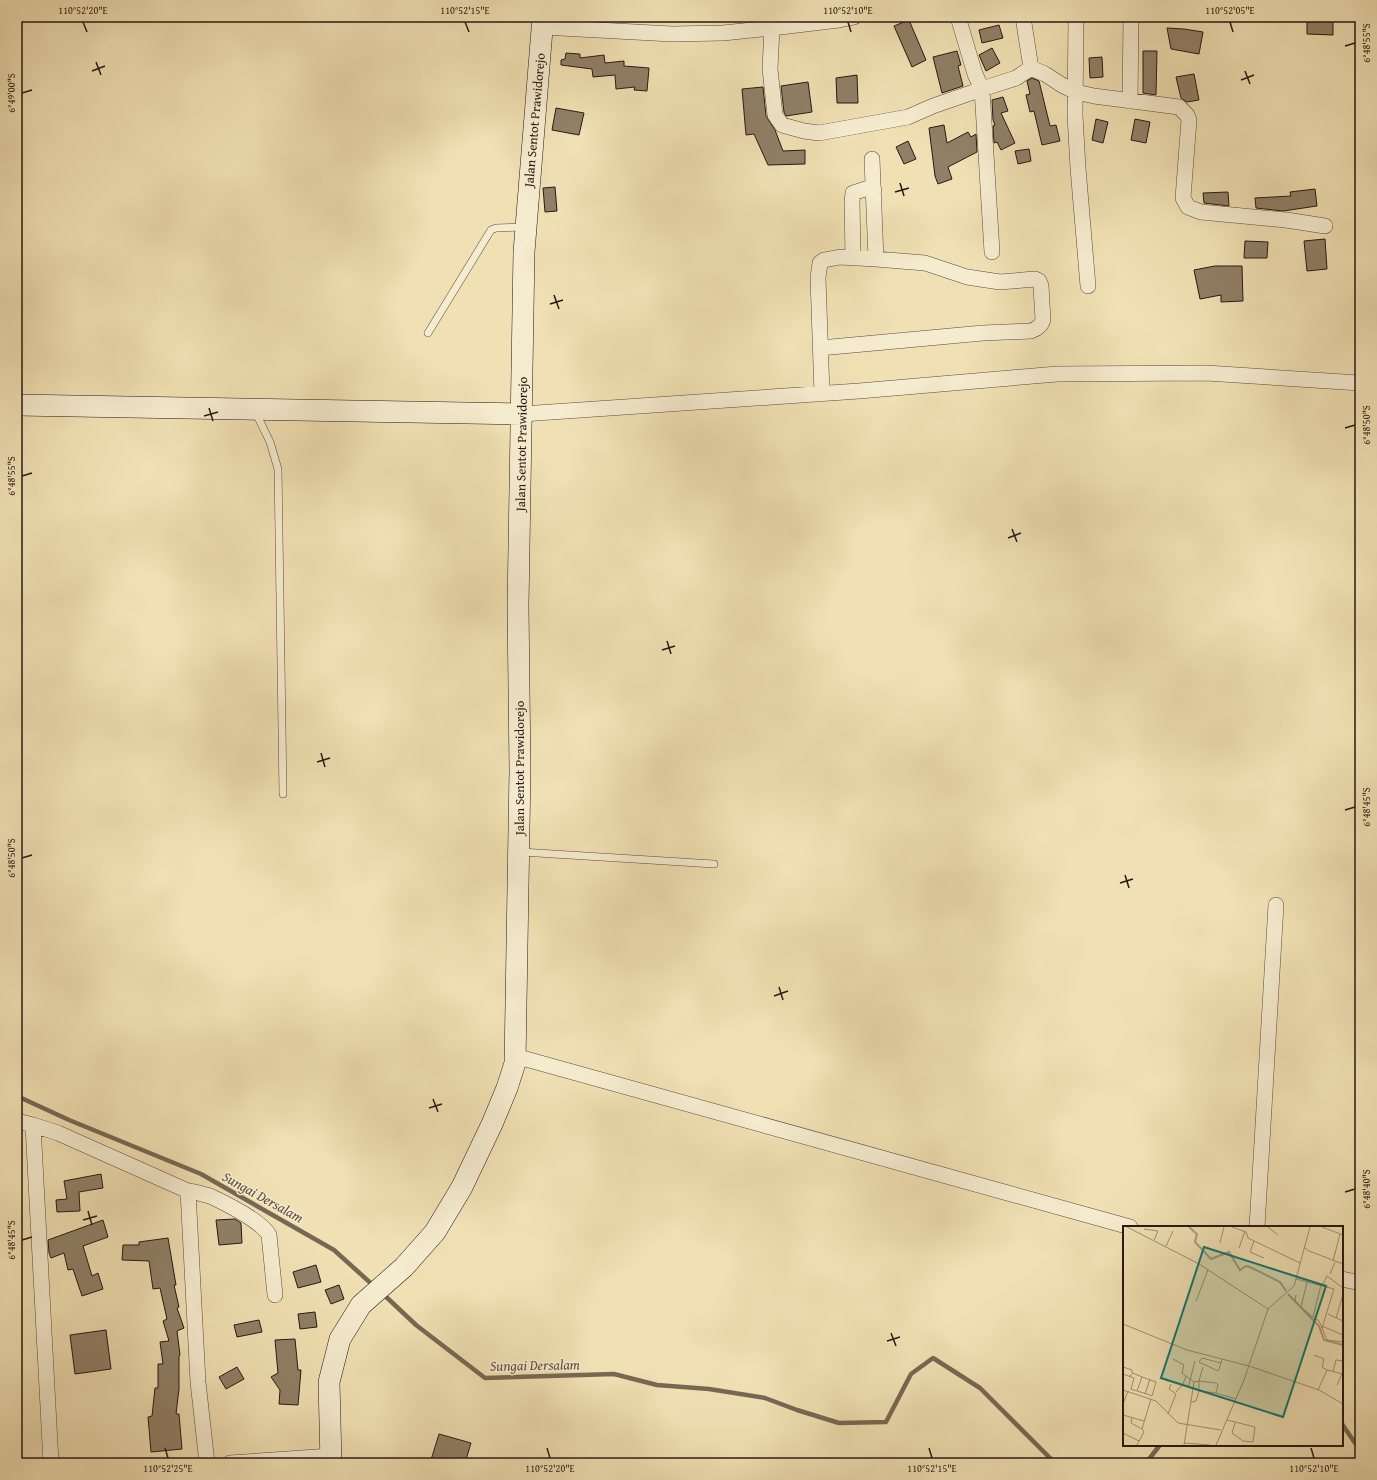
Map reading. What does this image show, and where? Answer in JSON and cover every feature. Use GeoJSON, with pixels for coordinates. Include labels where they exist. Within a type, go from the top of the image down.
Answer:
{"type":"FeatureCollection","features":[{"type":"Feature","properties":{"kind":"main road","name":"Jalan Sentot Prawidorejo"},"geometry":{"type":"LineString","coordinates":[[331,1460],[329,1382],[340,1339],[361,1306],[404,1267],[435,1232],[462,1187],[507,1088],[515,1063],[520,770],[518,606],[524,252],[543,22]]}},
{"type":"Feature","properties":{"kind":"main road"},"geometry":{"type":"LineString","coordinates":[[17,405],[522,414]]}},
{"type":"Feature","properties":{"kind":"street"},"geometry":{"type":"LineString","coordinates":[[543,22],[672,34],[723,33],[772,22],[839,20],[854,17]]}},
{"type":"Feature","properties":{"kind":"street"},"geometry":{"type":"LineString","coordinates":[[958,17],[975,74],[982,89],[992,252]]}},
{"type":"Feature","properties":{"kind":"street"},"geometry":{"type":"LineString","coordinates":[[1023,17],[1031,68]]}},
{"type":"Feature","properties":{"kind":"street"},"geometry":{"type":"LineString","coordinates":[[1076,17],[1075,115],[1088,286]]}},
{"type":"Feature","properties":{"kind":"street"},"geometry":{"type":"LineString","coordinates":[[1130,101],[1131,17]]}},
{"type":"Feature","properties":{"kind":"street"},"geometry":{"type":"LineString","coordinates":[[772,22],[770,69],[774,115],[782,125],[804,131],[820,132],[908,117],[933,106],[1016,78],[1031,68]]}},
{"type":"Feature","properties":{"kind":"street"},"geometry":{"type":"LineString","coordinates":[[1031,68],[1045,74],[1076,92],[1094,96],[1179,107],[1187,115],[1189,120],[1183,198],[1188,207],[1201,212],[1286,220],[1325,226]]}},
{"type":"Feature","properties":{"kind":"street"},"geometry":{"type":"LineString","coordinates":[[872,159],[876,259]]}},
{"type":"Feature","properties":{"kind":"street"},"geometry":{"type":"LineString","coordinates":[[853,257],[853,193],[865,189],[874,190]]}},
{"type":"Feature","properties":{"kind":"street"},"geometry":{"type":"LineString","coordinates":[[820,348],[983,333],[1036,330],[1041,325],[1043,320],[1041,286],[1039,282],[1035,280],[1000,282],[967,277],[925,263],[853,257],[830,258],[824,260],[820,263],[818,278],[820,348],[822,394]]}},
{"type":"Feature","properties":{"kind":"street"},"geometry":{"type":"LineString","coordinates":[[522,414],[822,394],[1057,374],[1206,373],[1360,383]]}},
{"type":"Feature","properties":{"kind":"street"},"geometry":{"type":"LineString","coordinates":[[1257,1226],[1276,905]]}},
{"type":"Feature","properties":{"kind":"street"},"geometry":{"type":"LineString","coordinates":[[515,1056],[1126,1226]]}},
{"type":"Feature","properties":{"kind":"street"},"geometry":{"type":"LineString","coordinates":[[17,1121],[58,1133],[188,1191],[209,1196],[240,1212],[266,1230],[269,1235],[275,1295]]}},
{"type":"Feature","properties":{"kind":"street"},"geometry":{"type":"LineString","coordinates":[[33,1125],[51,1463]]}},
{"type":"Feature","properties":{"kind":"street"},"geometry":{"type":"LineString","coordinates":[[188,1191],[198,1382],[207,1463]]}},
{"type":"Feature","properties":{"kind":"street"},"geometry":{"type":"LineString","coordinates":[[1343,1279],[1360,1283]]}},
{"type":"Feature","properties":{"kind":"street"},"geometry":{"type":"LineString","coordinates":[[230,1463],[331,1460]]}},
{"type":"Feature","properties":{"kind":"lane"},"geometry":{"type":"LineString","coordinates":[[428,333],[491,230],[496,228],[526,227]]}},
{"type":"Feature","properties":{"kind":"lane"},"geometry":{"type":"LineString","coordinates":[[255,409],[270,442],[278,469],[283,794]]}},
{"type":"Feature","properties":{"kind":"lane"},"geometry":{"type":"LineString","coordinates":[[519,852],[714,864]]}},
{"type":"Feature","properties":{"kind":"building"},"geometry":{"type":"Polygon","coordinates":[[[1307,17],[1333,17],[1333,35],[1307,34],[1307,17]]]}},
{"type":"Feature","properties":{"kind":"building"},"geometry":{"type":"Polygon","coordinates":[[[909,20],[926,60],[912,67],[894,26],[909,20]]]}},
{"type":"Feature","properties":{"kind":"building"},"geometry":{"type":"Polygon","coordinates":[[[999,25],[1003,38],[982,43],[979,30],[999,25]]]}},
{"type":"Feature","properties":{"kind":"building"},"geometry":{"type":"Polygon","coordinates":[[[1167,28],[1203,32],[1199,54],[1171,49],[1167,28]]]}},
{"type":"Feature","properties":{"kind":"building"},"geometry":{"type":"Polygon","coordinates":[[[992,48],[1000,63],[986,71],[979,55],[992,48]]]}},
{"type":"Feature","properties":{"kind":"building"},"geometry":{"type":"Polygon","coordinates":[[[957,51],[961,65],[958,66],[963,86],[942,93],[933,57],[957,51]]]}},
{"type":"Feature","properties":{"kind":"building"},"geometry":{"type":"Polygon","coordinates":[[[1143,51],[1157,51],[1156,95],[1143,93],[1143,51]]]}},
{"type":"Feature","properties":{"kind":"building"},"geometry":{"type":"Polygon","coordinates":[[[566,53],[580,54],[580,58],[604,55],[605,63],[624,61],[624,66],[649,68],[647,91],[634,90],[635,87],[616,89],[615,75],[593,77],[592,69],[561,65],[561,60],[565,59],[566,53]]]}},
{"type":"Feature","properties":{"kind":"building"},"geometry":{"type":"Polygon","coordinates":[[[1102,57],[1103,77],[1090,78],[1089,58],[1102,57]]]}},
{"type":"Feature","properties":{"kind":"building"},"geometry":{"type":"Polygon","coordinates":[[[1194,74],[1199,100],[1187,102],[1181,98],[1176,77],[1194,74]]]}},
{"type":"Feature","properties":{"kind":"building"},"geometry":{"type":"Polygon","coordinates":[[[857,75],[858,103],[837,103],[836,78],[857,75]]]}},
{"type":"Feature","properties":{"kind":"building"},"geometry":{"type":"Polygon","coordinates":[[[1032,78],[1039,81],[1050,126],[1056,125],[1060,141],[1042,145],[1034,111],[1030,112],[1026,95],[1030,94],[1027,81],[1032,78]]]}},
{"type":"Feature","properties":{"kind":"building"},"geometry":{"type":"Polygon","coordinates":[[[808,82],[812,112],[786,116],[784,112],[781,86],[808,82]]]}},
{"type":"Feature","properties":{"kind":"building"},"geometry":{"type":"Polygon","coordinates":[[[763,87],[766,116],[775,130],[783,151],[805,150],[805,164],[768,165],[754,134],[746,135],[742,89],[763,87]]]}},
{"type":"Feature","properties":{"kind":"building"},"geometry":{"type":"Polygon","coordinates":[[[1003,97],[1008,111],[1001,113],[1015,143],[1001,150],[997,142],[994,143],[993,126],[995,125],[993,120],[992,100],[1003,97]]]}},
{"type":"Feature","properties":{"kind":"building"},"geometry":{"type":"Polygon","coordinates":[[[556,108],[584,113],[579,135],[552,130],[556,108]]]}},
{"type":"Feature","properties":{"kind":"building"},"geometry":{"type":"Polygon","coordinates":[[[1096,119],[1108,122],[1103,143],[1092,140],[1096,119]]]}},
{"type":"Feature","properties":{"kind":"building"},"geometry":{"type":"Polygon","coordinates":[[[1135,119],[1150,122],[1146,143],[1131,140],[1135,119]]]}},
{"type":"Feature","properties":{"kind":"building"},"geometry":{"type":"Polygon","coordinates":[[[944,125],[947,143],[968,132],[971,137],[976,134],[977,152],[948,167],[952,179],[938,184],[935,176],[929,128],[944,125]]]}},
{"type":"Feature","properties":{"kind":"building"},"geometry":{"type":"Polygon","coordinates":[[[908,141],[916,159],[904,164],[896,147],[908,141]]]}},
{"type":"Feature","properties":{"kind":"building"},"geometry":{"type":"Polygon","coordinates":[[[1029,149],[1031,161],[1018,164],[1015,151],[1029,149]]]}},
{"type":"Feature","properties":{"kind":"building"},"geometry":{"type":"Polygon","coordinates":[[[555,187],[557,211],[545,212],[543,188],[555,187]]]}},
{"type":"Feature","properties":{"kind":"building"},"geometry":{"type":"Polygon","coordinates":[[[1315,189],[1317,206],[1283,211],[1256,208],[1255,198],[1291,196],[1290,192],[1315,189]]]}},
{"type":"Feature","properties":{"kind":"building"},"geometry":{"type":"Polygon","coordinates":[[[1228,192],[1229,206],[1204,203],[1203,193],[1228,192]]]}},
{"type":"Feature","properties":{"kind":"building"},"geometry":{"type":"Polygon","coordinates":[[[1325,239],[1327,269],[1307,271],[1304,241],[1325,239]]]}},
{"type":"Feature","properties":{"kind":"building"},"geometry":{"type":"Polygon","coordinates":[[[1245,241],[1268,242],[1267,258],[1244,258],[1245,241]]]}},
{"type":"Feature","properties":{"kind":"building"},"geometry":{"type":"Polygon","coordinates":[[[1215,266],[1242,266],[1243,301],[1221,302],[1221,295],[1200,299],[1194,270],[1215,266]]]}},
{"type":"Feature","properties":{"kind":"building"},"geometry":{"type":"Polygon","coordinates":[[[101,1174],[103,1188],[79,1192],[80,1211],[57,1212],[56,1200],[67,1199],[64,1181],[101,1174]]]}},
{"type":"Feature","properties":{"kind":"building"},"geometry":{"type":"Polygon","coordinates":[[[235,1219],[241,1223],[242,1243],[219,1245],[216,1220],[235,1219]]]}},
{"type":"Feature","properties":{"kind":"building"},"geometry":{"type":"Polygon","coordinates":[[[103,1220],[108,1237],[83,1246],[92,1276],[98,1273],[103,1289],[82,1296],[73,1269],[68,1270],[64,1253],[51,1258],[48,1240],[103,1220]]]}},
{"type":"Feature","properties":{"kind":"building"},"geometry":{"type":"Polygon","coordinates":[[[168,1238],[176,1285],[174,1285],[179,1307],[177,1308],[184,1328],[177,1331],[180,1355],[179,1389],[176,1414],[179,1414],[182,1449],[151,1452],[148,1417],[152,1416],[155,1388],[158,1388],[158,1364],[163,1364],[160,1342],[169,1341],[163,1321],[167,1319],[160,1288],[153,1289],[149,1261],[122,1260],[123,1245],[139,1245],[139,1242],[168,1238]]]}},
{"type":"Feature","properties":{"kind":"building"},"geometry":{"type":"Polygon","coordinates":[[[316,1265],[321,1282],[298,1288],[293,1272],[316,1265]]]}},
{"type":"Feature","properties":{"kind":"building"},"geometry":{"type":"Polygon","coordinates":[[[339,1285],[344,1299],[331,1304],[325,1290],[339,1285]]]}},
{"type":"Feature","properties":{"kind":"building"},"geometry":{"type":"Polygon","coordinates":[[[315,1312],[317,1327],[300,1329],[298,1314],[315,1312]]]}},
{"type":"Feature","properties":{"kind":"building"},"geometry":{"type":"Polygon","coordinates":[[[259,1320],[262,1332],[237,1337],[234,1325],[259,1320]]]}},
{"type":"Feature","properties":{"kind":"building"},"geometry":{"type":"Polygon","coordinates":[[[106,1330],[111,1369],[75,1374],[70,1335],[106,1330]]]}},
{"type":"Feature","properties":{"kind":"building"},"geometry":{"type":"Polygon","coordinates":[[[295,1339],[298,1370],[301,1370],[298,1405],[279,1404],[280,1390],[271,1377],[278,1373],[275,1340],[295,1339]]]}},
{"type":"Feature","properties":{"kind":"building"},"geometry":{"type":"Polygon","coordinates":[[[237,1367],[244,1379],[226,1389],[219,1377],[237,1367]]]}},
{"type":"Feature","properties":{"kind":"building"},"geometry":{"type":"Polygon","coordinates":[[[439,1434],[471,1443],[465,1463],[430,1463],[439,1434]]]}},
{"type":"Feature","properties":{"kind":"waterway","name":"Sungai Dersalam"},"geometry":{"type":"LineString","coordinates":[[17,1096],[69,1120],[201,1174],[334,1250],[375,1287]]}},
{"type":"Feature","properties":{"kind":"waterway","name":"Sungai Dersalam"},"geometry":{"type":"LineString","coordinates":[[382,1293],[416,1325],[485,1378],[614,1374],[657,1385],[709,1389],[765,1398],[839,1423],[886,1422],[911,1374],[933,1358],[980,1388],[1055,1463]]}},
{"type":"Feature","properties":{"kind":"waterway","name":"Sungai Dersalam"},"geometry":{"type":"LineString","coordinates":[[1343,1425],[1355,1443],[1360,1444]]}},
{"type":"Feature","properties":{"kind":"waterway","name":"Sungai Dersalam"},"geometry":{"type":"LineString","coordinates":[[1146,1463],[1159,1446]]}}]}
